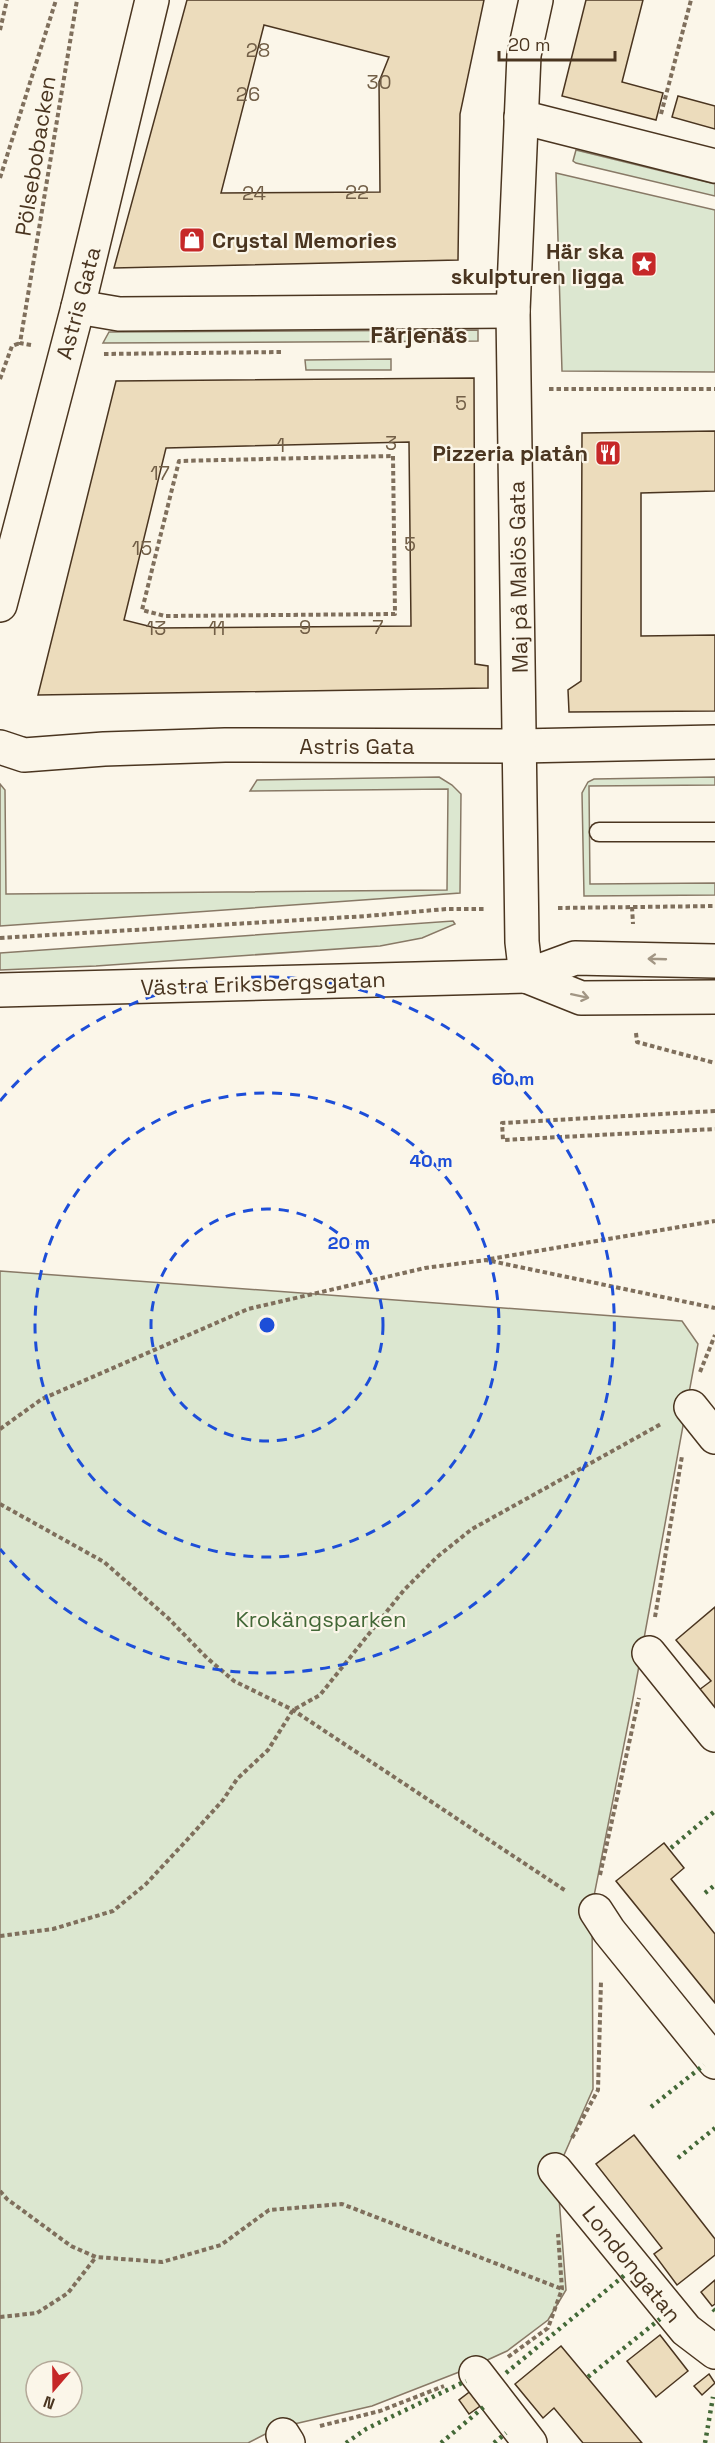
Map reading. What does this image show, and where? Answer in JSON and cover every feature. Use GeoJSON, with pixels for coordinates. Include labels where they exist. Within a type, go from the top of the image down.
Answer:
{"type":"FeatureCollection","features":[{"type":"Feature","properties":{"kind":"street","name":"Astris Gata"},"geometry":{"type":"LineString","coordinates":[[0,605],[78,307],[152,0]]}},
{"type":"Feature","properties":{"kind":"street","name":"Maj på Malös Gata"},"geometry":{"type":"LineString","coordinates":[[526,976],[522,909],[513,311],[524,55],[536,0]]}},
{"type":"Feature","properties":{"kind":"street"},"geometry":{"type":"LineString","coordinates":[[521,117],[715,166]]}},
{"type":"Feature","properties":{"kind":"street"},"geometry":{"type":"LineString","coordinates":[[78,307],[118,314],[513,311]]}},
{"type":"Feature","properties":{"kind":"street","name":"Astris Gata"},"geometry":{"type":"LineString","coordinates":[[0,747],[24,755],[104,749],[225,745],[520,746],[715,742]]}},
{"type":"Feature","properties":{"kind":"street","name":"Västra Eriksbergsgatan"},"geometry":{"type":"LineString","coordinates":[[0,990],[526,976],[575,958],[715,961]]}},
{"type":"Feature","properties":{"kind":"street","name":"Västra Eriksbergsgatan"},"geometry":{"type":"LineString","coordinates":[[526,976],[580,998],[715,997]]}},
{"type":"Feature","properties":{"kind":"street"},"geometry":{"type":"LineString","coordinates":[[691,1407],[715,1437]]}},
{"type":"Feature","properties":{"kind":"street"},"geometry":{"type":"LineString","coordinates":[[649,1653],[715,1735]]}},
{"type":"Feature","properties":{"kind":"street"},"geometry":{"type":"LineString","coordinates":[[596,1911],[609,1931],[715,2062]]}},
{"type":"Feature","properties":{"kind":"street","name":"Londongatan"},"geometry":{"type":"LineString","coordinates":[[555,2170],[686,2330],[715,2352]]}},
{"type":"Feature","properties":{"kind":"street"},"geometry":{"type":"LineString","coordinates":[[476,2373],[530,2443]]}},
{"type":"Feature","properties":{"kind":"lane"},"geometry":{"type":"LineString","coordinates":[[599,832],[715,832]]}},
{"type":"Feature","properties":{"kind":"path"},"geometry":{"type":"LineString","coordinates":[[0,30],[7,0]]}},
{"type":"Feature","properties":{"kind":"path","name":"Pölsebobacken"},"geometry":{"type":"LineString","coordinates":[[0,178],[56,0]]}},
{"type":"Feature","properties":{"kind":"path","name":"Pölsebobacken"},"geometry":{"type":"LineString","coordinates":[[20,344],[77,0]]}},
{"type":"Feature","properties":{"kind":"path"},"geometry":{"type":"LineString","coordinates":[[651,150],[691,0]]}},
{"type":"Feature","properties":{"kind":"path"},"geometry":{"type":"LineString","coordinates":[[0,379],[12,346],[20,344],[65,350]]}},
{"type":"Feature","properties":{"kind":"path"},"geometry":{"type":"LineString","coordinates":[[547,389],[715,389]]}},
{"type":"Feature","properties":{"kind":"path"},"geometry":{"type":"LineString","coordinates":[[393,456],[395,614],[165,616],[142,610],[179,461],[393,456]]}},
{"type":"Feature","properties":{"kind":"path"},"geometry":{"type":"LineString","coordinates":[[0,938],[367,916],[446,909],[715,906]]}},
{"type":"Feature","properties":{"kind":"path"},"geometry":{"type":"LineString","coordinates":[[635,1022],[637,1042],[715,1063]]}},
{"type":"Feature","properties":{"kind":"path"},"geometry":{"type":"LineString","coordinates":[[715,1111],[502,1123],[503,1140],[715,1129]]}},
{"type":"Feature","properties":{"kind":"path"},"geometry":{"type":"LineString","coordinates":[[0,1429],[42,1399],[248,1309],[425,1268],[486,1260],[715,1221]]}},
{"type":"Feature","properties":{"kind":"path"},"geometry":{"type":"LineString","coordinates":[[486,1260],[715,1308]]}},
{"type":"Feature","properties":{"kind":"path"},"geometry":{"type":"LineString","coordinates":[[0,1936],[53,1929],[113,1911],[146,1884],[224,1800],[237,1779],[268,1750],[293,1710],[320,1695],[404,1590],[437,1557],[472,1528],[691,1407]]}},
{"type":"Feature","properties":{"kind":"path"},"geometry":{"type":"LineString","coordinates":[[0,1504],[104,1562],[168,1618],[207,1658],[234,1681],[293,1710],[596,1911]]}},
{"type":"Feature","properties":{"kind":"path"},"geometry":{"type":"LineString","coordinates":[[286,2439],[380,2412],[476,2373],[513,2354],[548,2328],[562,2289],[555,2170],[598,2090],[601,1978]]}},
{"type":"Feature","properties":{"kind":"path"},"geometry":{"type":"LineString","coordinates":[[0,2191],[71,2246],[96,2258],[162,2262],[221,2245],[269,2210],[342,2204],[562,2289]]}},
{"type":"Feature","properties":{"kind":"path"},"geometry":{"type":"LineString","coordinates":[[0,2318],[37,2313],[45,2308],[68,2293],[96,2258]]}},
{"type":"Feature","properties":{"kind":"green space"},"geometry":{"type":"Polygon","coordinates":[[[576,150],[715,184],[715,196],[576,163],[573,161],[576,150]]]}},
{"type":"Feature","properties":{"kind":"green space"},"geometry":{"type":"Polygon","coordinates":[[[556,173],[715,210],[715,372],[562,371],[556,173]]]}},
{"type":"Feature","properties":{"kind":"green space"},"geometry":{"type":"Polygon","coordinates":[[[478,330],[478,341],[103,343],[109,332],[478,330]]]}},
{"type":"Feature","properties":{"kind":"green space"},"geometry":{"type":"Polygon","coordinates":[[[391,359],[391,370],[306,370],[305,360],[391,359]]]}},
{"type":"Feature","properties":{"kind":"green space"},"geometry":{"type":"Polygon","coordinates":[[[439,777],[461,794],[460,893],[0,926],[0,784],[5,790],[6,894],[447,890],[448,789],[250,791],[257,780],[439,777]]]}},
{"type":"Feature","properties":{"kind":"green space"},"geometry":{"type":"Polygon","coordinates":[[[715,777],[715,785],[589,786],[590,884],[715,883],[715,895],[584,896],[582,793],[588,782],[594,779],[715,777]]]}},
{"type":"Feature","properties":{"kind":"green space"},"geometry":{"type":"Polygon","coordinates":[[[453,921],[455,924],[422,938],[380,946],[96,966],[0,970],[0,953],[453,921]]]}},
{"type":"Feature","properties":{"kind":"green space","name":"Krokängsparken"},"geometry":{"type":"Polygon","coordinates":[[[0,1271],[682,1321],[698,1344],[632,1704],[592,1906],[593,2089],[557,2171],[566,2290],[548,2320],[507,2351],[372,2406],[277,2428],[248,2443],[0,2443],[0,1271]]]}},
{"type":"Feature","properties":{"kind":"building"},"geometry":{"type":"Polygon","coordinates":[[[187,0],[484,0],[460,114],[458,260],[114,268],[187,0]],[[264,25],[221,193],[380,192],[379,82],[389,57],[264,25]]]}},
{"type":"Feature","properties":{"kind":"building"},"geometry":{"type":"Polygon","coordinates":[[[586,0],[643,0],[622,82],[663,93],[656,120],[562,96],[586,0]]]}},
{"type":"Feature","properties":{"kind":"building"},"geometry":{"type":"Polygon","coordinates":[[[678,96],[715,106],[715,129],[672,117],[678,96]]]}},
{"type":"Feature","properties":{"kind":"building"},"geometry":{"type":"Polygon","coordinates":[[[474,378],[475,664],[488,666],[488,688],[38,695],[116,381],[474,378]],[[409,442],[166,448],[124,620],[156,628],[411,626],[409,442]]]}},
{"type":"Feature","properties":{"kind":"building"},"geometry":{"type":"Polygon","coordinates":[[[715,431],[715,491],[641,493],[641,636],[715,635],[715,711],[569,712],[568,690],[581,681],[582,433],[715,431]]]}},
{"type":"Feature","properties":{"kind":"building"},"geometry":{"type":"Polygon","coordinates":[[[715,1607],[715,1709],[699,1690],[711,1681],[676,1640],[715,1607]]]}},
{"type":"Feature","properties":{"kind":"building"},"geometry":{"type":"Polygon","coordinates":[[[664,1843],[684,1868],[671,1879],[715,1934],[715,2003],[616,1881],[664,1843]]]}},
{"type":"Feature","properties":{"kind":"building"},"geometry":{"type":"Polygon","coordinates":[[[634,2135],[715,2239],[715,2255],[677,2285],[654,2254],[662,2248],[596,2164],[634,2135]]]}},
{"type":"Feature","properties":{"kind":"building"},"geometry":{"type":"Polygon","coordinates":[[[715,2280],[715,2304],[712,2306],[701,2292],[715,2280]]]}},
{"type":"Feature","properties":{"kind":"building"},"geometry":{"type":"Polygon","coordinates":[[[660,2335],[688,2371],[656,2397],[627,2361],[660,2335]]]}},
{"type":"Feature","properties":{"kind":"building"},"geometry":{"type":"Polygon","coordinates":[[[561,2346],[642,2443],[583,2443],[554,2408],[543,2418],[515,2384],[561,2346]]]}},
{"type":"Feature","properties":{"kind":"building"},"geometry":{"type":"Polygon","coordinates":[[[709,2374],[715,2383],[702,2395],[694,2386],[709,2374]]]}},
{"type":"Feature","properties":{"kind":"building"},"geometry":{"type":"Polygon","coordinates":[[[472,2390],[483,2404],[469,2414],[459,2400],[472,2390]]]}},
{"type":"Feature","properties":{"kind":"hedge"},"geometry":{"type":"LineString","coordinates":[[671,1848],[715,1811]]}},
{"type":"Feature","properties":{"kind":"hedge"},"geometry":{"type":"LineString","coordinates":[[705,1893],[715,1885]]}},
{"type":"Feature","properties":{"kind":"hedge"},"geometry":{"type":"LineString","coordinates":[[651,2107],[704,2065]]}},
{"type":"Feature","properties":{"kind":"hedge"},"geometry":{"type":"LineString","coordinates":[[678,2158],[715,2128]]}},
{"type":"Feature","properties":{"kind":"hedge"},"geometry":{"type":"LineString","coordinates":[[506,2373],[626,2274]]}},
{"type":"Feature","properties":{"kind":"hedge"},"geometry":{"type":"LineString","coordinates":[[588,2377],[660,2319]]}},
{"type":"Feature","properties":{"kind":"hedge"},"geometry":{"type":"LineString","coordinates":[[346,2443],[366,2429],[466,2381]]}},
{"type":"Feature","properties":{"kind":"hedge"},"geometry":{"type":"LineString","coordinates":[[705,2443],[713,2397]]}},
{"type":"Feature","properties":{"kind":"hedge"},"geometry":{"type":"LineString","coordinates":[[441,2443],[485,2406]]}},
{"type":"Feature","properties":{"kind":"hedge"},"geometry":{"type":"LineString","coordinates":[[494,2443],[506,2433]]}},
{"type":"Feature","properties":{"kind":"place","name":"Crystal Memories"},"geometry":{"type":"Point","coordinates":[192,240]}},
{"type":"Feature","properties":{"kind":"place","name":"Här ska skulpturen ligga"},"geometry":{"type":"Point","coordinates":[644,264]}},
{"type":"Feature","properties":{"kind":"place","name":"Pizzeria platån"},"geometry":{"type":"Point","coordinates":[608,453]}},
{"type":"Feature","properties":{"kind":"district","name":"Färjenäs"},"geometry":{"type":"Point","coordinates":[419,334]}}]}
